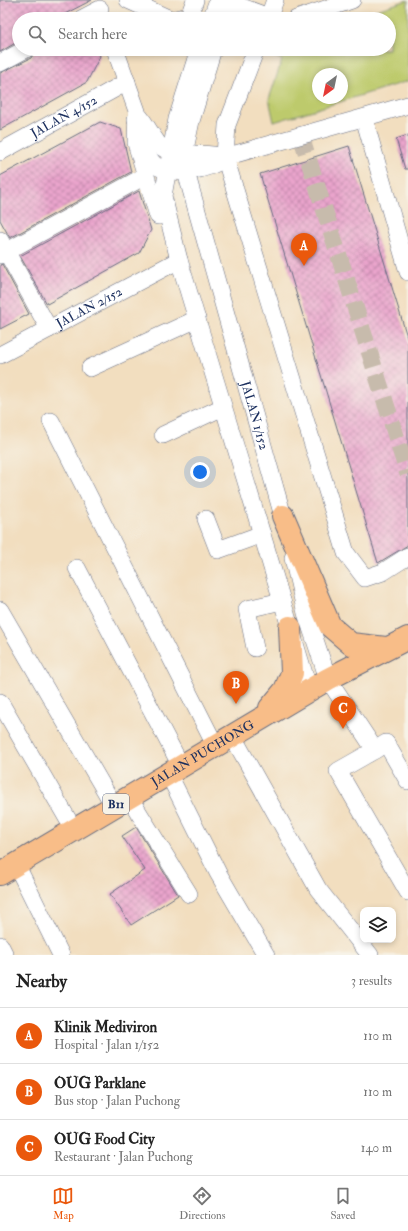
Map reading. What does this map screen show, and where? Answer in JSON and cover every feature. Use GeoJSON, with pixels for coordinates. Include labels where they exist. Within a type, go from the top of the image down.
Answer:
{"type":"FeatureCollection","features":[{"type":"Feature","properties":{"kind":"main road"},"geometry":{"type":"LineString","coordinates":[[284,516],[330,626],[352,644],[386,648]]}},
{"type":"Feature","properties":{"kind":"main road"},"geometry":{"type":"LineString","coordinates":[[263,717],[285,690],[292,673],[290,627]]}},
{"type":"Feature","properties":{"kind":"main road","name":"JALAN PUCHONG"},"geometry":{"type":"LineString","coordinates":[[8,869],[308,690],[386,648],[408,638]]}},
{"type":"Feature","properties":{"kind":"street"},"geometry":{"type":"LineString","coordinates":[[128,0],[155,12]]}},
{"type":"Feature","properties":{"kind":"street"},"geometry":{"type":"LineString","coordinates":[[190,12],[195,0]]}},
{"type":"Feature","properties":{"kind":"street"},"geometry":{"type":"LineString","coordinates":[[272,12],[275,0]]}},
{"type":"Feature","properties":{"kind":"street"},"geometry":{"type":"LineString","coordinates":[[317,12],[352,0]]}},
{"type":"Feature","properties":{"kind":"street"},"geometry":{"type":"LineString","coordinates":[[227,1],[253,12]]}},
{"type":"Feature","properties":{"kind":"street"},"geometry":{"type":"LineString","coordinates":[[217,12],[227,1]]}},
{"type":"Feature","properties":{"kind":"street"},"geometry":{"type":"LineString","coordinates":[[226,12],[227,1]]}},
{"type":"Feature","properties":{"kind":"street"},"geometry":{"type":"LineString","coordinates":[[0,63],[13,56]]}},
{"type":"Feature","properties":{"kind":"street"},"geometry":{"type":"LineString","coordinates":[[118,56],[127,82],[145,151],[157,167],[186,172],[218,164],[224,157]]}},
{"type":"Feature","properties":{"kind":"street"},"geometry":{"type":"LineString","coordinates":[[177,153],[177,119],[197,56]]}},
{"type":"Feature","properties":{"kind":"street"},"geometry":{"type":"LineString","coordinates":[[211,56],[191,121],[177,153],[166,169],[163,196],[179,260],[308,690]]}},
{"type":"Feature","properties":{"kind":"street"},"geometry":{"type":"LineString","coordinates":[[253,56],[227,125],[224,157],[346,553],[365,578],[383,572],[408,556]]}},
{"type":"Feature","properties":{"kind":"street","name":"JALAN 4/152"},"geometry":{"type":"LineString","coordinates":[[0,152],[127,82]]}},
{"type":"Feature","properties":{"kind":"street"},"geometry":{"type":"LineString","coordinates":[[136,116],[160,146],[177,153],[214,154],[224,157],[408,105]]}},
{"type":"Feature","properties":{"kind":"street"},"geometry":{"type":"LineString","coordinates":[[136,116],[136,143],[145,176],[164,235],[179,260]]}},
{"type":"Feature","properties":{"kind":"street"},"geometry":{"type":"LineString","coordinates":[[364,118],[408,272]]}},
{"type":"Feature","properties":{"kind":"street","name":"JALAN 1/152"},"geometry":{"type":"LineString","coordinates":[[177,153],[186,172],[284,516],[306,613],[328,679],[375,750]]}},
{"type":"Feature","properties":{"kind":"street"},"geometry":{"type":"LineString","coordinates":[[49,329],[2,249],[145,176]]}},
{"type":"Feature","properties":{"kind":"street","name":"JALAN 2/152"},"geometry":{"type":"LineString","coordinates":[[0,355],[179,260]]}},
{"type":"Feature","properties":{"kind":"street"},"geometry":{"type":"LineString","coordinates":[[90,368],[197,319]]}},
{"type":"Feature","properties":{"kind":"street"},"geometry":{"type":"LineString","coordinates":[[163,435],[223,407]]}},
{"type":"Feature","properties":{"kind":"street"},"geometry":{"type":"LineString","coordinates":[[51,421],[224,740],[318,889],[370,955]]}},
{"type":"Feature","properties":{"kind":"street"},"geometry":{"type":"LineString","coordinates":[[206,519],[218,550],[262,534]]}},
{"type":"Feature","properties":{"kind":"street"},"geometry":{"type":"LineString","coordinates":[[77,568],[175,770],[218,873],[266,955]]}},
{"type":"Feature","properties":{"kind":"street"},"geometry":{"type":"LineString","coordinates":[[255,648],[247,609],[282,601]]}},
{"type":"Feature","properties":{"kind":"street"},"geometry":{"type":"LineString","coordinates":[[0,610],[122,801],[190,894]]}},
{"type":"Feature","properties":{"kind":"street"},"geometry":{"type":"LineString","coordinates":[[0,702],[74,830]]}},
{"type":"Feature","properties":{"kind":"street"},"geometry":{"type":"LineString","coordinates":[[408,781],[386,743],[338,770],[408,892]]}},
{"type":"Feature","properties":{"kind":"street"},"geometry":{"type":"LineString","coordinates":[[8,869],[61,955]]}},
{"type":"Feature","properties":{"kind":"street"},"geometry":{"type":"LineString","coordinates":[[0,945],[5,955]]}},
{"type":"Feature","properties":{"kind":"green space"},"geometry":{"type":"Polygon","coordinates":[[[408,0],[408,81],[348,99],[348,68],[312,68],[312,104],[333,104],[274,122],[269,99],[282,60],[273,56],[396,56],[396,12],[370,12],[408,0]]]}},
{"type":"Feature","properties":{"kind":"building"},"geometry":{"type":"Polygon","coordinates":[[[0,0],[92,0],[69,12],[12,12],[12,45],[0,52],[0,0]]]}},
{"type":"Feature","properties":{"kind":"building"},"geometry":{"type":"Polygon","coordinates":[[[32,56],[100,56],[87,82],[0,130],[0,73],[31,58],[32,56]]]}},
{"type":"Feature","properties":{"kind":"building"},"geometry":{"type":"Polygon","coordinates":[[[100,122],[121,129],[131,172],[10,238],[0,220],[0,176],[100,122]]]}},
{"type":"Feature","properties":{"kind":"building"},"geometry":{"type":"Polygon","coordinates":[[[408,135],[408,169],[405,169],[396,139],[408,135]]]}},
{"type":"Feature","properties":{"kind":"building"},"geometry":{"type":"Polygon","coordinates":[[[349,146],[408,340],[408,545],[378,563],[260,174],[349,146]]]}},
{"type":"Feature","properties":{"kind":"building"},"geometry":{"type":"Polygon","coordinates":[[[139,191],[151,230],[139,253],[47,304],[20,256],[139,191]]]}},
{"type":"Feature","properties":{"kind":"building"},"geometry":{"type":"Polygon","coordinates":[[[2,264],[29,314],[0,329],[0,265],[2,264]]]}},
{"type":"Feature","properties":{"kind":"building"},"geometry":{"type":"Polygon","coordinates":[[[136,827],[178,895],[131,925],[110,894],[145,870],[122,836],[136,827]]]}},
{"type":"Feature","properties":{"kind":"tunnel"},"geometry":{"type":"LineString","coordinates":[[301,136],[408,474]]}},
{"type":"Feature","properties":{"kind":"place","name":"Klinik Mediviron"},"geometry":{"type":"Point","coordinates":[304,266]}},
{"type":"Feature","properties":{"kind":"place","name":"OUG Parklane"},"geometry":{"type":"Point","coordinates":[236,704]}},
{"type":"Feature","properties":{"kind":"place","name":"OUG Food City"},"geometry":{"type":"Point","coordinates":[343,729]}}]}
